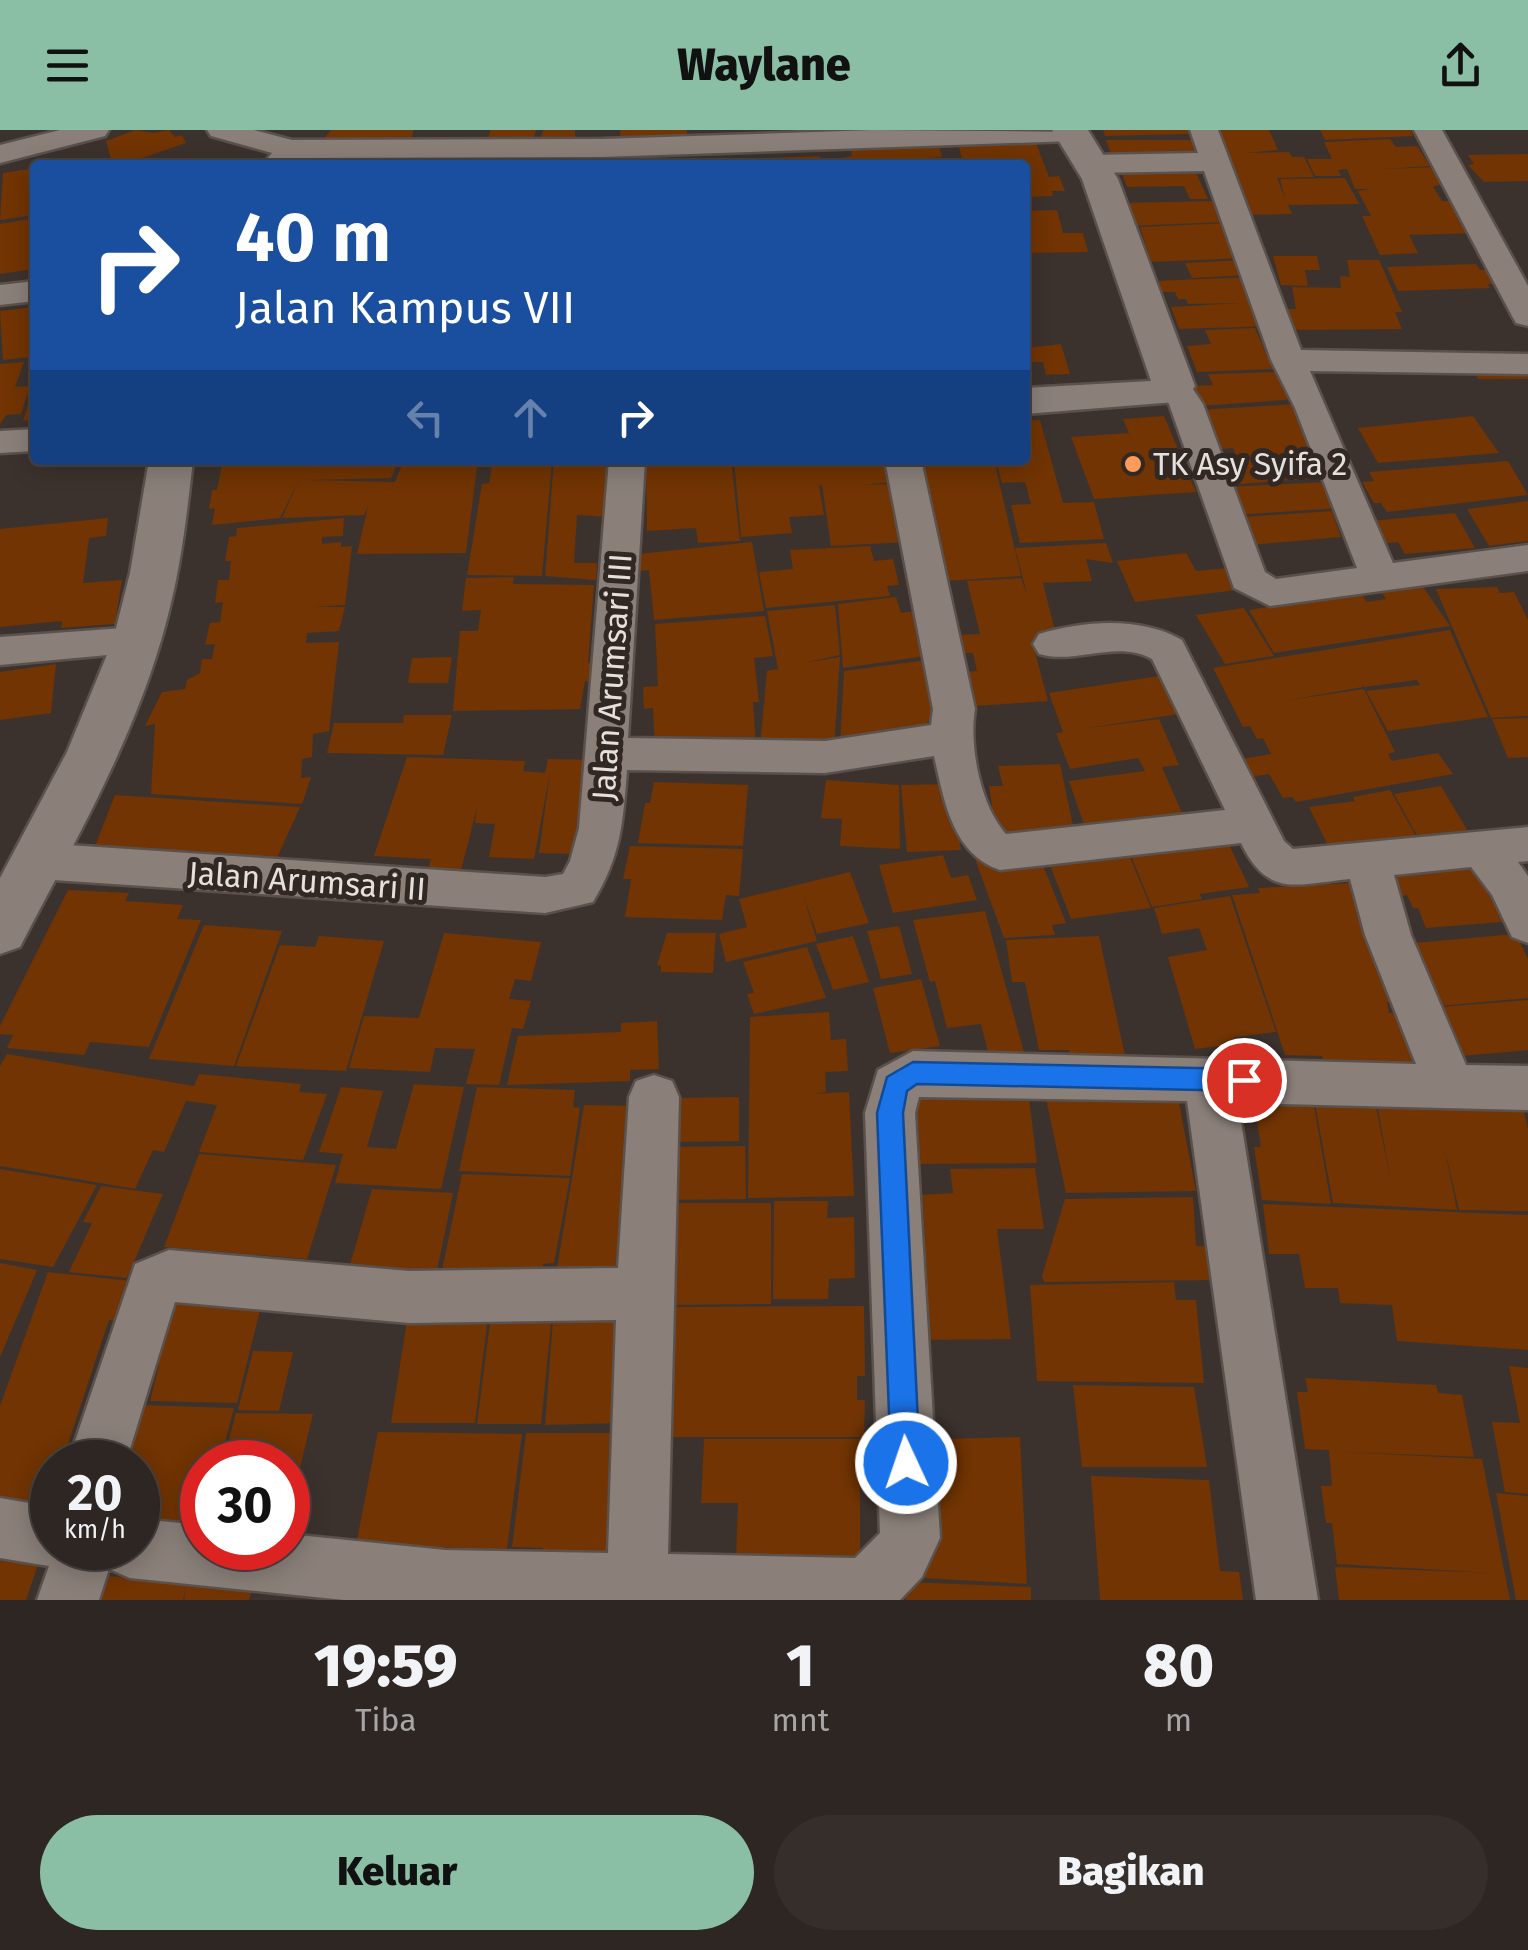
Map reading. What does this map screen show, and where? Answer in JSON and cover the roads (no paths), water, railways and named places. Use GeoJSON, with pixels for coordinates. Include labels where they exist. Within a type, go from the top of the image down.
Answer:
{"type":"FeatureCollection","features":[{"type":"Feature","properties":{"kind":"street"},"geometry":{"type":"LineString","coordinates":[[0,154],[94,130]]}},
{"type":"Feature","properties":{"kind":"street"},"geometry":{"type":"LineString","coordinates":[[221,130],[284,157],[415,140],[509,157],[603,139],[734,154],[1077,142],[1214,162]]}},
{"type":"Feature","properties":{"kind":"street"},"geometry":{"type":"LineString","coordinates":[[1204,130],[1288,360],[1325,439],[1380,578]]}},
{"type":"Feature","properties":{"kind":"street"},"geometry":{"type":"LineString","coordinates":[[1428,130],[1528,316]]}},
{"type":"Feature","properties":{"kind":"street"},"geometry":{"type":"LineString","coordinates":[[1077,142],[1124,242],[1248,579],[1258,589],[1270,594],[1528,558]]}},
{"type":"Feature","properties":{"kind":"street"},"geometry":{"type":"LineString","coordinates":[[0,295],[30,292]]}},
{"type":"Feature","properties":{"kind":"street"},"geometry":{"type":"LineString","coordinates":[[1288,360],[1528,364]]}},
{"type":"Feature","properties":{"kind":"street"},"geometry":{"type":"LineString","coordinates":[[1030,401],[1160,393],[1174,386]]}},
{"type":"Feature","properties":{"kind":"street"},"geometry":{"type":"LineString","coordinates":[[0,442],[30,440]]}},
{"type":"Feature","properties":{"kind":"street"},"geometry":{"type":"LineString","coordinates":[[0,931],[96,744],[137,641],[159,552],[170,465]]}},
{"type":"Feature","properties":{"kind":"street","name":"Jalan Arumsari III"},"geometry":{"type":"LineString","coordinates":[[577,889],[592,865],[601,828],[627,465]]}},
{"type":"Feature","properties":{"kind":"street"},"geometry":{"type":"LineString","coordinates":[[905,465],[954,709],[950,734],[978,834],[987,848],[1000,852],[1254,824]]}},
{"type":"Feature","properties":{"kind":"street"},"geometry":{"type":"LineString","coordinates":[[1053,644],[1139,638],[1155,640],[1168,650],[1268,854],[1283,868],[1506,848],[1510,885],[1528,924]]}},
{"type":"Feature","properties":{"kind":"street"},"geometry":{"type":"LineString","coordinates":[[0,651],[137,641]]}},
{"type":"Feature","properties":{"kind":"street"},"geometry":{"type":"LineString","coordinates":[[606,754],[825,757],[950,734]]}},
{"type":"Feature","properties":{"kind":"street","name":"Jalan Arumsari II"},"geometry":{"type":"LineString","coordinates":[[38,861],[430,889],[546,895],[577,889]]}},
{"type":"Feature","properties":{"kind":"street"},"geometry":{"type":"LineString","coordinates":[[1368,862],[1388,935],[1450,1088]]}},
{"type":"Feature","properties":{"kind":"street"},"geometry":{"type":"LineString","coordinates":[[160,1551],[445,1580],[643,1589],[858,1589],[876,1583],[893,1584],[910,1538],[893,1240],[890,1113],[896,1085],[913,1073],[1528,1088]]}},
{"type":"Feature","properties":{"kind":"street"},"geometry":{"type":"LineString","coordinates":[[1209,1078],[1288,1600]]}},
{"type":"Feature","properties":{"kind":"street"},"geometry":{"type":"LineString","coordinates":[[643,1589],[644,1294],[654,1097]]}},
{"type":"Feature","properties":{"kind":"street"},"geometry":{"type":"LineString","coordinates":[[104,1440],[154,1282],[169,1276],[409,1298],[644,1294]]}},
{"type":"Feature","properties":{"kind":"street"},"geometry":{"type":"LineString","coordinates":[[0,1528],[30,1533]]}},
{"type":"Feature","properties":{"kind":"street"},"geometry":{"type":"LineString","coordinates":[[68,1600],[78,1570]]}},
{"type":"Feature","properties":{"kind":"place","name":"TK Asy Syifa 2"},"geometry":{"type":"Point","coordinates":[1133,464]}}]}
